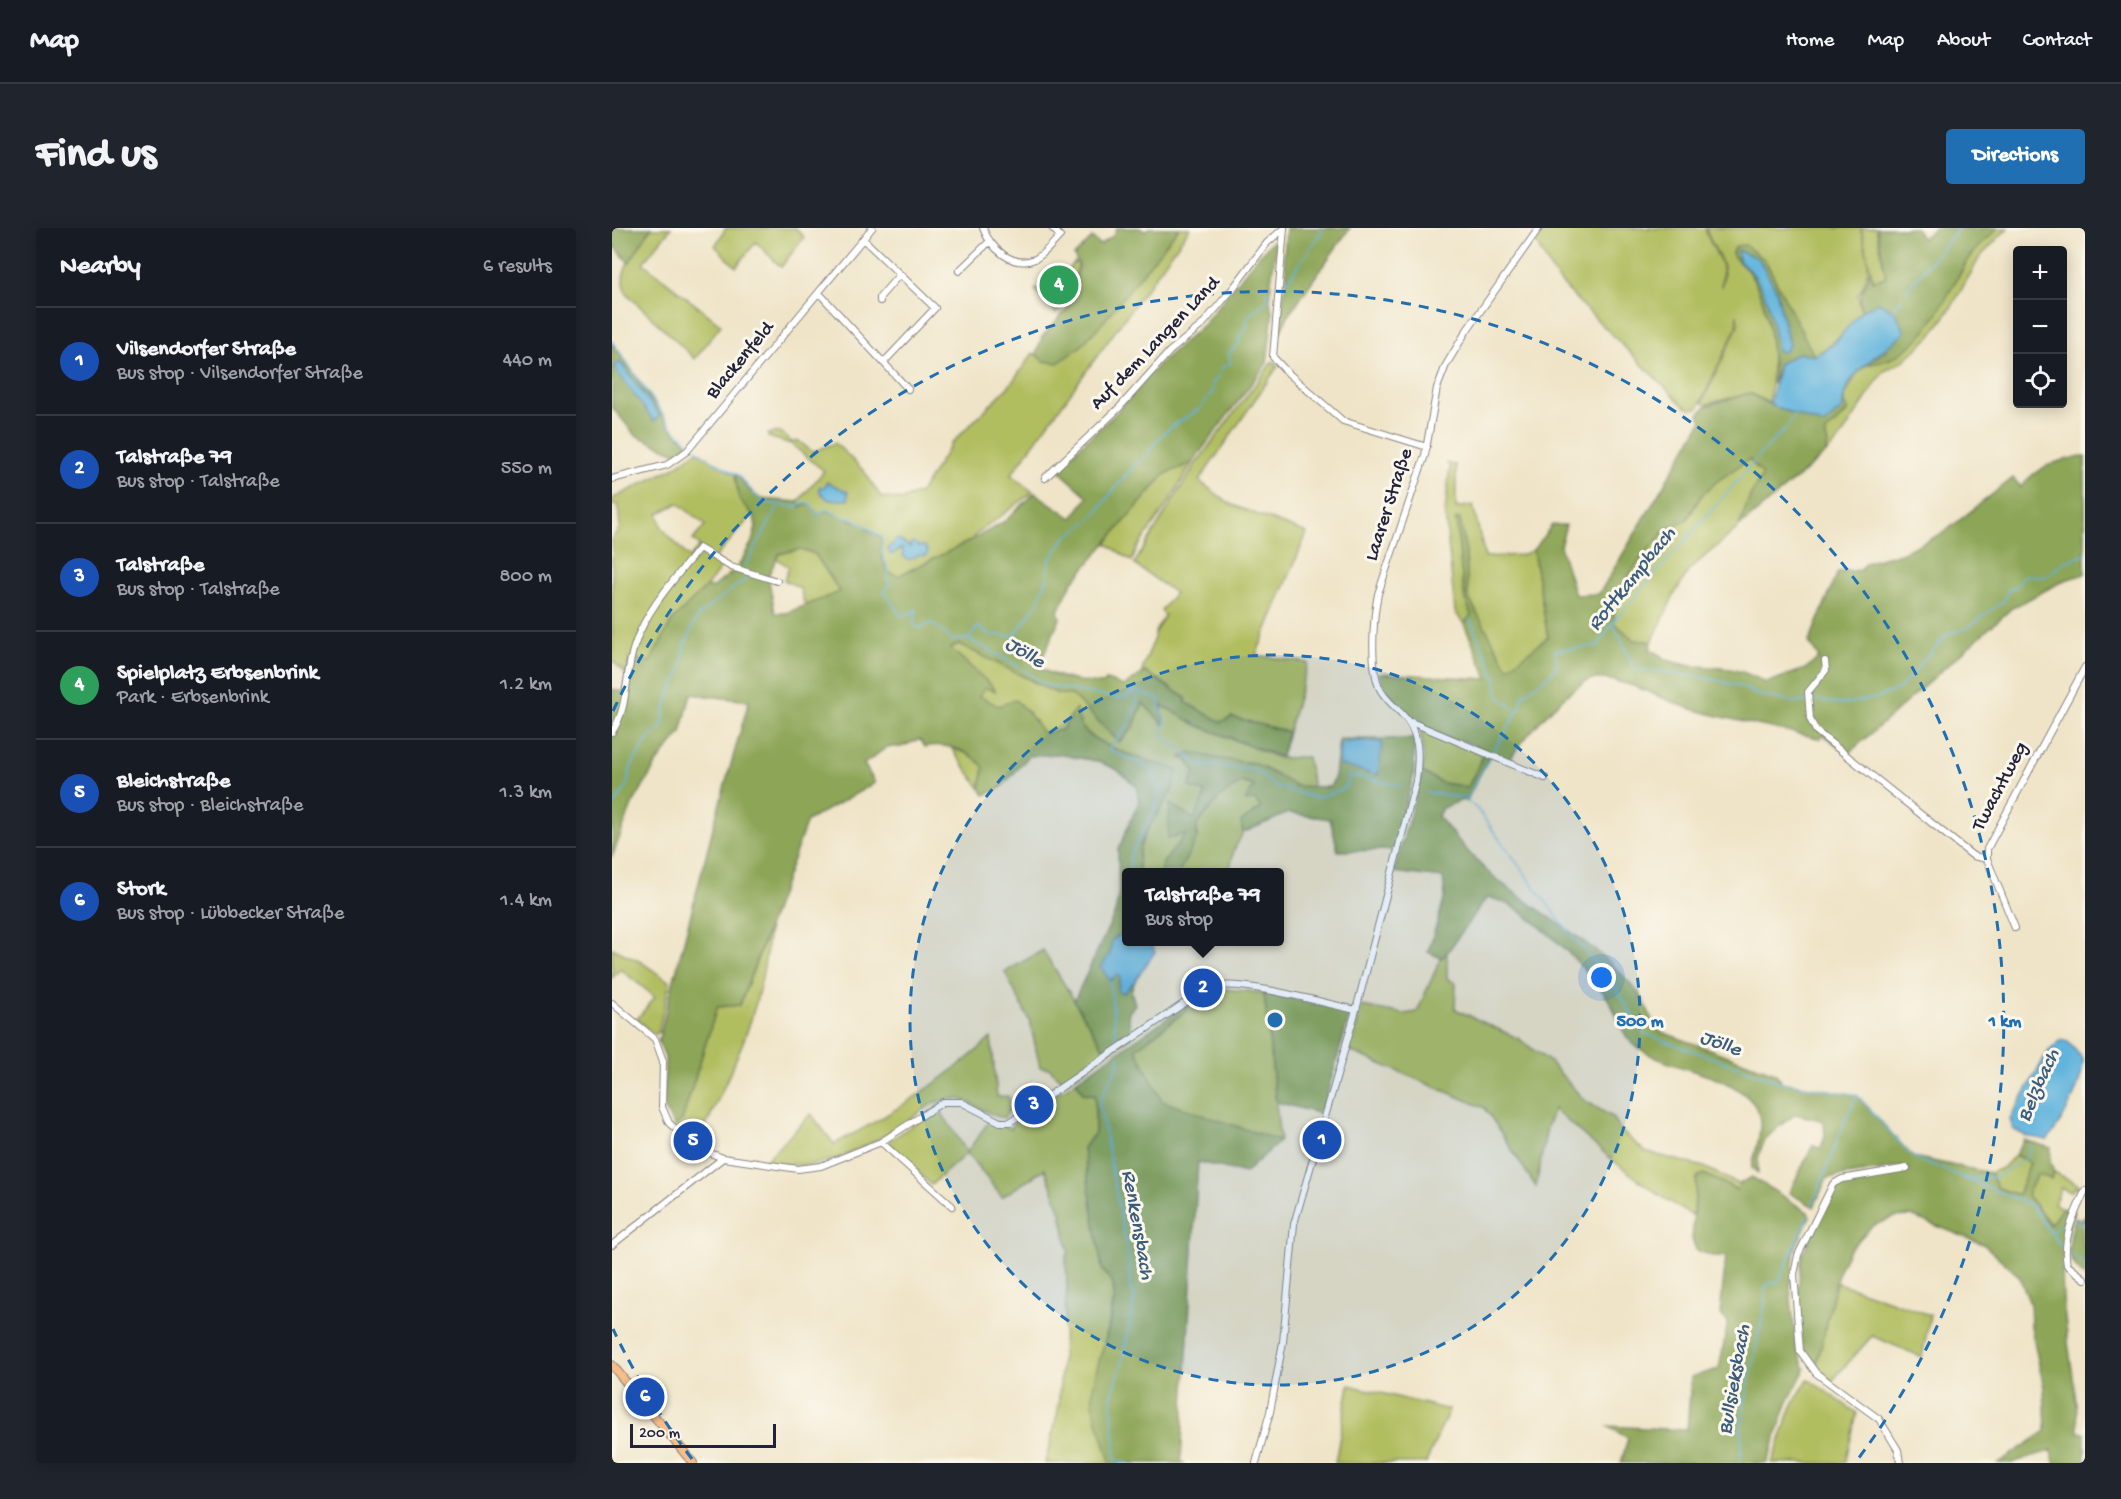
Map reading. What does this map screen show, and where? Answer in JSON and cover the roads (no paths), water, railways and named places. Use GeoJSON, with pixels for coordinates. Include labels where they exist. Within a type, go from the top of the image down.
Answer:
{"type":"FeatureCollection","features":[{"type":"Feature","properties":{"kind":"main road"},"geometry":{"type":"LineString","coordinates":[[612,1365],[693,1463]]}},
{"type":"Feature","properties":{"kind":"street","name":"Blackenfeld"},"geometry":{"type":"LineString","coordinates":[[612,479],[667,465],[683,455],[872,228]]}},
{"type":"Feature","properties":{"kind":"street"},"geometry":{"type":"LineString","coordinates":[[983,228],[989,242],[1007,256],[1032,260],[1041,255],[1060,236],[1052,228]]}},
{"type":"Feature","properties":{"kind":"street","name":"Auf dem Langen Land"},"geometry":{"type":"LineString","coordinates":[[1284,228],[1273,357],[1343,421],[1427,447]]}},
{"type":"Feature","properties":{"kind":"street","name":"Auf dem Langen Land"},"geometry":{"type":"LineString","coordinates":[[1045,478],[1119,408],[1170,351],[1202,325],[1267,243],[1284,228]]}},
{"type":"Feature","properties":{"kind":"street","name":"Laarer Straße"},"geometry":{"type":"LineString","coordinates":[[1410,721],[1390,702],[1379,687],[1375,668],[1375,609],[1427,447],[1437,388],[1452,351],[1539,228]]}},
{"type":"Feature","properties":{"kind":"street"},"geometry":{"type":"LineString","coordinates":[[863,239],[935,309],[884,362]]}},
{"type":"Feature","properties":{"kind":"street"},"geometry":{"type":"LineString","coordinates":[[959,271],[989,242]]}},
{"type":"Feature","properties":{"kind":"street"},"geometry":{"type":"LineString","coordinates":[[880,301],[880,297],[900,274]]}},
{"type":"Feature","properties":{"kind":"street"},"geometry":{"type":"LineString","coordinates":[[819,293],[908,389]]}},
{"type":"Feature","properties":{"kind":"street"},"geometry":{"type":"LineString","coordinates":[[612,732],[625,701],[632,653],[638,634],[656,604],[699,548],[731,567],[777,581]]}},
{"type":"Feature","properties":{"kind":"street"},"geometry":{"type":"LineString","coordinates":[[1825,661],[1826,670],[1808,692],[1810,719],[1816,731],[1972,856],[1987,860]]}},
{"type":"Feature","properties":{"kind":"street","name":"Twachtweg"},"geometry":{"type":"LineString","coordinates":[[2015,928],[1987,860],[1987,849],[2085,667]]}},
{"type":"Feature","properties":{"kind":"street"},"geometry":{"type":"LineString","coordinates":[[1410,721],[1545,778]]}},
{"type":"Feature","properties":{"kind":"street"},"geometry":{"type":"LineString","coordinates":[[1256,1463],[1270,1413],[1283,1342],[1294,1224],[1356,1010],[1416,781],[1418,751],[1415,730],[1410,721]]}},
{"type":"Feature","properties":{"kind":"street"},"geometry":{"type":"LineString","coordinates":[[612,1003],[655,1039],[663,1061],[661,1101],[664,1115],[676,1131],[705,1152],[723,1158],[809,1168],[881,1142],[943,1102],[961,1102],[1000,1122],[1010,1122],[1211,988],[1222,986],[1252,988],[1356,1010]]}},
{"type":"Feature","properties":{"kind":"street"},"geometry":{"type":"LineString","coordinates":[[881,1142],[952,1206]]}},
{"type":"Feature","properties":{"kind":"street"},"geometry":{"type":"LineString","coordinates":[[705,1152],[707,1169]]}},
{"type":"Feature","properties":{"kind":"street"},"geometry":{"type":"LineString","coordinates":[[612,1245],[723,1158]]}},
{"type":"Feature","properties":{"kind":"street"},"geometry":{"type":"LineString","coordinates":[[1900,1463],[1898,1450],[1879,1419],[1816,1373],[1800,1351],[1794,1274],[1798,1255],[1833,1184],[1842,1179],[1907,1168]]}},
{"type":"Feature","properties":{"kind":"street"},"geometry":{"type":"LineString","coordinates":[[2085,1191],[2073,1218],[2065,1255],[2067,1265],[2085,1279]]}},
{"type":"Feature","properties":{"kind":"water"},"geometry":{"type":"Polygon","coordinates":[[[1737,250],[1758,258],[1776,289],[1789,345],[1784,352],[1777,351],[1770,314],[1762,290],[1749,269],[1739,261],[1737,250]]]}},
{"type":"Feature","properties":{"kind":"water"},"geometry":{"type":"Polygon","coordinates":[[[1879,302],[1896,313],[1905,332],[1856,374],[1844,396],[1843,408],[1824,425],[1770,405],[1779,364],[1798,353],[1814,356],[1834,344],[1861,311],[1879,302]]]}},
{"type":"Feature","properties":{"kind":"water"},"geometry":{"type":"Polygon","coordinates":[[[620,362],[660,416],[654,421],[617,372],[615,366],[620,362]]]}},
{"type":"Feature","properties":{"kind":"water"},"geometry":{"type":"Polygon","coordinates":[[[827,482],[848,492],[848,500],[829,500],[820,492],[819,487],[825,487],[827,482]]]}},
{"type":"Feature","properties":{"kind":"water"},"geometry":{"type":"Polygon","coordinates":[[[897,539],[911,547],[910,544],[913,542],[919,546],[925,546],[928,552],[926,556],[920,555],[908,560],[904,557],[902,548],[891,555],[888,549],[897,539]]]}},
{"type":"Feature","properties":{"kind":"water"},"geometry":{"type":"Polygon","coordinates":[[[1353,741],[1382,742],[1378,775],[1339,765],[1340,744],[1353,741]]]}},
{"type":"Feature","properties":{"kind":"water"},"geometry":{"type":"Polygon","coordinates":[[[1122,934],[1122,946],[1152,946],[1155,952],[1135,981],[1123,993],[1118,991],[1120,976],[1116,975],[1110,981],[1101,967],[1110,954],[1112,941],[1122,934]]]}},
{"type":"Feature","properties":{"kind":"water"},"geometry":{"type":"Polygon","coordinates":[[[2061,1040],[2068,1042],[2083,1059],[2076,1090],[2065,1113],[2047,1140],[2026,1136],[2013,1129],[2010,1119],[2048,1052],[2061,1040]]]}},
{"type":"Feature","properties":{"kind":"waterway"},"geometry":{"type":"LineString","coordinates":[[1286,283],[1324,228]]}},
{"type":"Feature","properties":{"kind":"waterway","name":"Rottkampbach"},"geometry":{"type":"LineString","coordinates":[[1906,291],[1959,228]]}},
{"type":"Feature","properties":{"kind":"waterway"},"geometry":{"type":"LineString","coordinates":[[1037,604],[1048,577],[1049,561],[1066,537],[1091,519],[1129,471],[1149,453],[1168,429],[1201,408],[1213,391],[1212,384],[1219,376],[1221,368],[1230,364],[1229,353],[1240,343],[1238,339],[1248,326],[1247,317],[1269,299],[1267,293],[1270,292]]}},
{"type":"Feature","properties":{"kind":"waterway","name":"Rottkampbach"},"geometry":{"type":"LineString","coordinates":[[1892,312],[1902,298]]}},
{"type":"Feature","properties":{"kind":"waterway","name":"Jölle"},"geometry":{"type":"LineString","coordinates":[[612,341],[672,427],[688,442]]}},
{"type":"Feature","properties":{"kind":"waterway","name":"Rottkampbach"},"geometry":{"type":"LineString","coordinates":[[1757,458],[1789,425],[1795,413]]}},
{"type":"Feature","properties":{"kind":"waterway","name":"Jölle"},"geometry":{"type":"LineString","coordinates":[[696,449],[738,475],[762,502],[796,507],[803,502],[810,503],[817,514],[820,515],[826,509],[846,518],[850,516],[882,537],[882,552],[889,572],[887,578],[889,585],[884,592],[901,616],[917,610],[913,624],[919,628],[932,623],[952,640],[969,639],[1020,667],[1045,685],[1116,698],[1127,697],[1133,690],[1160,700],[1160,708],[1166,722],[1161,735],[1200,765],[1255,770],[1275,786],[1316,798],[1346,787],[1349,776],[1401,786]]}},
{"type":"Feature","properties":{"kind":"waterway","name":"Rottkampbach"},"geometry":{"type":"LineString","coordinates":[[1494,750],[1521,706],[1523,695],[1550,675],[1557,665],[1555,650],[1598,646],[1613,622],[1755,461]]}},
{"type":"Feature","properties":{"kind":"waterway"},"geometry":{"type":"LineString","coordinates":[[747,569],[745,566],[778,507]]}},
{"type":"Feature","properties":{"kind":"waterway"},"geometry":{"type":"LineString","coordinates":[[1812,699],[1842,704],[1877,698],[1900,688],[1947,634],[1967,628],[2005,600],[2008,590],[2017,587],[2021,579],[2027,575],[2044,577],[2067,561],[2085,555]]}},
{"type":"Feature","properties":{"kind":"waterway"},"geometry":{"type":"LineString","coordinates":[[612,819],[613,806],[626,788],[631,767],[647,740],[662,727],[666,705],[682,667],[684,646],[694,624],[700,614],[748,577]]}},
{"type":"Feature","properties":{"kind":"waterway"},"geometry":{"type":"LineString","coordinates":[[969,638],[978,627],[991,635],[1014,636],[1035,607]]}},
{"type":"Feature","properties":{"kind":"waterway"},"geometry":{"type":"LineString","coordinates":[[1470,619],[1496,679],[1498,696],[1517,711]]}},
{"type":"Feature","properties":{"kind":"waterway"},"geometry":{"type":"LineString","coordinates":[[1613,623],[1634,668],[1712,679],[1743,687],[1755,694],[1797,703],[1807,700]]}},
{"type":"Feature","properties":{"kind":"waterway","name":"Renkensbach"},"geometry":{"type":"LineString","coordinates":[[1130,692],[1138,698],[1128,725],[1109,749],[1150,770],[1157,779],[1159,790],[1154,812],[1130,856],[1131,868]]}},
{"type":"Feature","properties":{"kind":"waterway","name":"Rottkampbach"},"geometry":{"type":"LineString","coordinates":[[1466,800],[1489,759]]}},
{"type":"Feature","properties":{"kind":"waterway","name":"Jölle"},"geometry":{"type":"LineString","coordinates":[[1426,792],[1464,798],[1477,809],[1563,925],[1615,986],[1643,1033],[1780,1082],[1857,1095],[1913,1157],[2031,1205],[2063,1249]]}},
{"type":"Feature","properties":{"kind":"waterway","name":"Renkensbach"},"geometry":{"type":"LineString","coordinates":[[1110,982],[1117,1046]]}},
{"type":"Feature","properties":{"kind":"waterway","name":"Renkensbach"},"geometry":{"type":"LineString","coordinates":[[1119,1056],[1119,1063],[1099,1102],[1129,1261],[1130,1289],[1135,1296],[1121,1368],[1111,1397],[1116,1461],[1129,1463]]}},
{"type":"Feature","properties":{"kind":"waterway","name":"Bullsieksbach"},"geometry":{"type":"LineString","coordinates":[[1812,1205],[1844,1122],[1857,1095]]}},
{"type":"Feature","properties":{"kind":"waterway","name":"Belzbach"},"geometry":{"type":"LineString","coordinates":[[1964,1179],[1997,1177],[2028,1156],[2031,1144]]}},
{"type":"Feature","properties":{"kind":"waterway","name":"Bullsieksbach"},"geometry":{"type":"LineString","coordinates":[[1765,1301],[1766,1285],[1779,1281],[1808,1215]]}},
{"type":"Feature","properties":{"kind":"waterway"},"geometry":{"type":"LineString","coordinates":[[2051,1232],[2070,1219]]}},
{"type":"Feature","properties":{"kind":"waterway"},"geometry":{"type":"LineString","coordinates":[[2075,1220],[2085,1225]]}},
{"type":"Feature","properties":{"kind":"waterway","name":"Jölle"},"geometry":{"type":"LineString","coordinates":[[2069,1253],[2085,1264]]}},
{"type":"Feature","properties":{"kind":"waterway","name":"Bullsieksbach"},"geometry":{"type":"LineString","coordinates":[[1739,1463],[1746,1399],[1765,1303]]}},
{"type":"Feature","properties":{"kind":"place","name":"Spielplatz Erbsenbrink"},"geometry":{"type":"Point","coordinates":[1059,285]}},
{"type":"Feature","properties":{"kind":"place","name":"Talstraße 79"},"geometry":{"type":"Point","coordinates":[1203,988]}},
{"type":"Feature","properties":{"kind":"place","name":"Talstraße"},"geometry":{"type":"Point","coordinates":[1034,1105]}},
{"type":"Feature","properties":{"kind":"place","name":"Vilsendorfer Straße"},"geometry":{"type":"Point","coordinates":[1322,1140]}},
{"type":"Feature","properties":{"kind":"place","name":"Bleichstraße"},"geometry":{"type":"Point","coordinates":[693,1141]}},
{"type":"Feature","properties":{"kind":"place","name":"Stork"},"geometry":{"type":"Point","coordinates":[645,1397]}}]}
